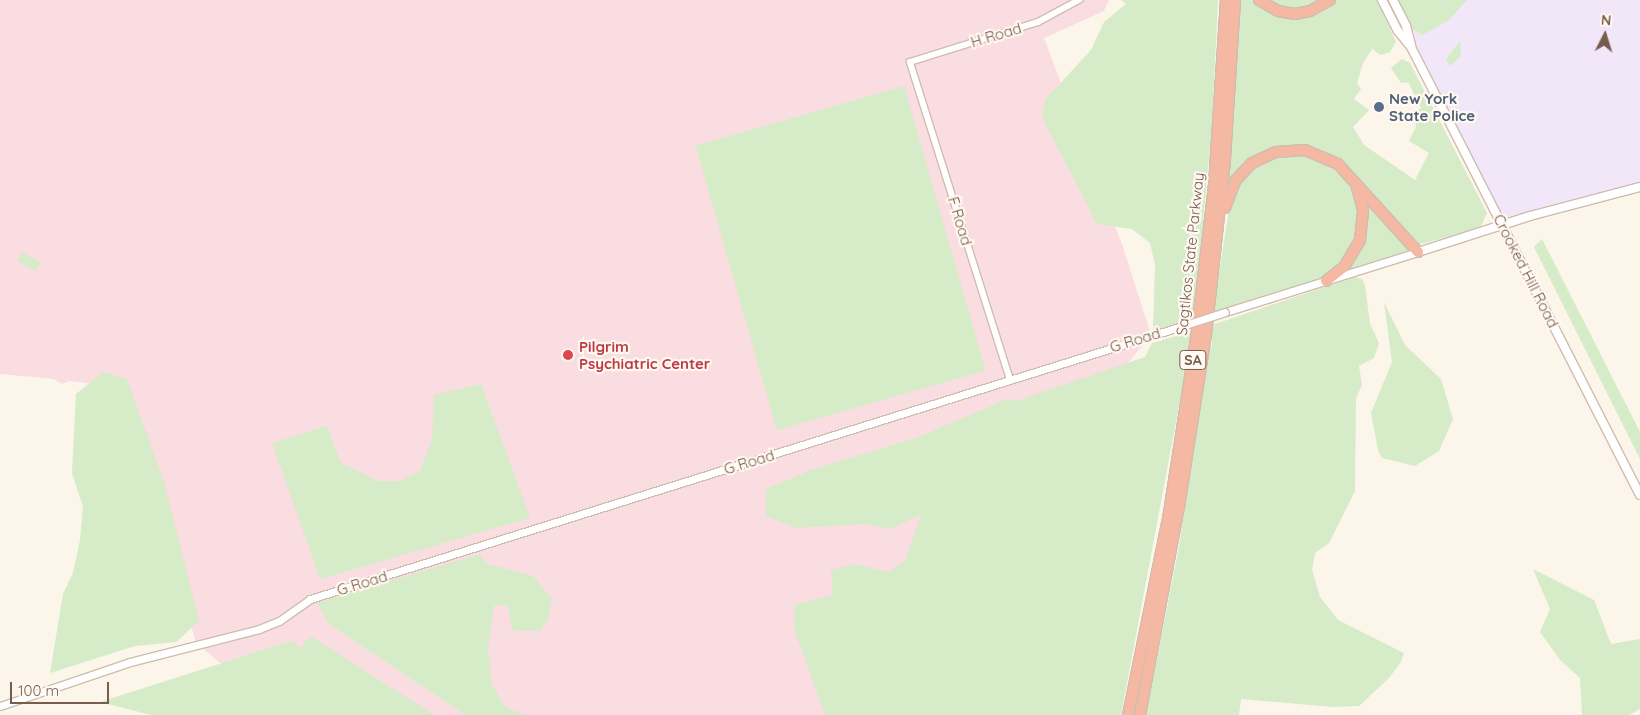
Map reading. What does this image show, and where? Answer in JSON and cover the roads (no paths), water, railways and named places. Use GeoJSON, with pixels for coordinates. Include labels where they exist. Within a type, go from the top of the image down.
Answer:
{"type":"FeatureCollection","features":[{"type":"Feature","properties":{"kind":"highway","name":"Sagtikos State Parkway"},"geometry":{"type":"LineString","coordinates":[[1128,715],[1168,519],[1195,347],[1217,142],[1226,0]]}},
{"type":"Feature","properties":{"kind":"highway","name":"Sagtikos State Parkway"},"geometry":{"type":"LineString","coordinates":[[1140,715],[1192,431],[1218,233],[1235,0]]}},
{"type":"Feature","properties":{"kind":"highway"},"geometry":{"type":"LineString","coordinates":[[1259,0],[1271,8],[1294,14],[1310,11],[1330,0]]}},
{"type":"Feature","properties":{"kind":"highway"},"geometry":{"type":"LineString","coordinates":[[1218,233],[1236,180],[1252,163],[1267,155],[1295,149],[1314,152],[1338,164],[1418,252]]}},
{"type":"Feature","properties":{"kind":"highway"},"geometry":{"type":"LineString","coordinates":[[1326,281],[1344,267],[1360,240],[1363,210],[1356,183]]}},
{"type":"Feature","properties":{"kind":"main road","name":"Crooked Hill Road"},"geometry":{"type":"LineString","coordinates":[[1382,0],[1398,31],[1411,47],[1640,495]]}},
{"type":"Feature","properties":{"kind":"main road","name":"Crooked Hill Road"},"geometry":{"type":"LineString","coordinates":[[1393,0],[1406,26],[1411,47]]}},
{"type":"Feature","properties":{"kind":"main road","name":"G Road"},"geometry":{"type":"LineString","coordinates":[[1418,252],[1503,225],[1640,187]]}},
{"type":"Feature","properties":{"kind":"street","name":"H Road"},"geometry":{"type":"LineString","coordinates":[[910,62],[1038,22],[1079,0]]}},
{"type":"Feature","properties":{"kind":"street","name":"F Road"},"geometry":{"type":"LineString","coordinates":[[910,62],[1010,380]]}},
{"type":"Feature","properties":{"kind":"street","name":"G Road"},"geometry":{"type":"LineString","coordinates":[[0,706],[130,662],[259,629],[279,620],[310,599],[1418,252]]}},
{"type":"Feature","properties":{"kind":"place","name":"New York State Police"},"geometry":{"type":"Point","coordinates":[1379,107]}},
{"type":"Feature","properties":{"kind":"place","name":"Pilgrim Psychiatric Center"},"geometry":{"type":"Point","coordinates":[568,355]}}]}
